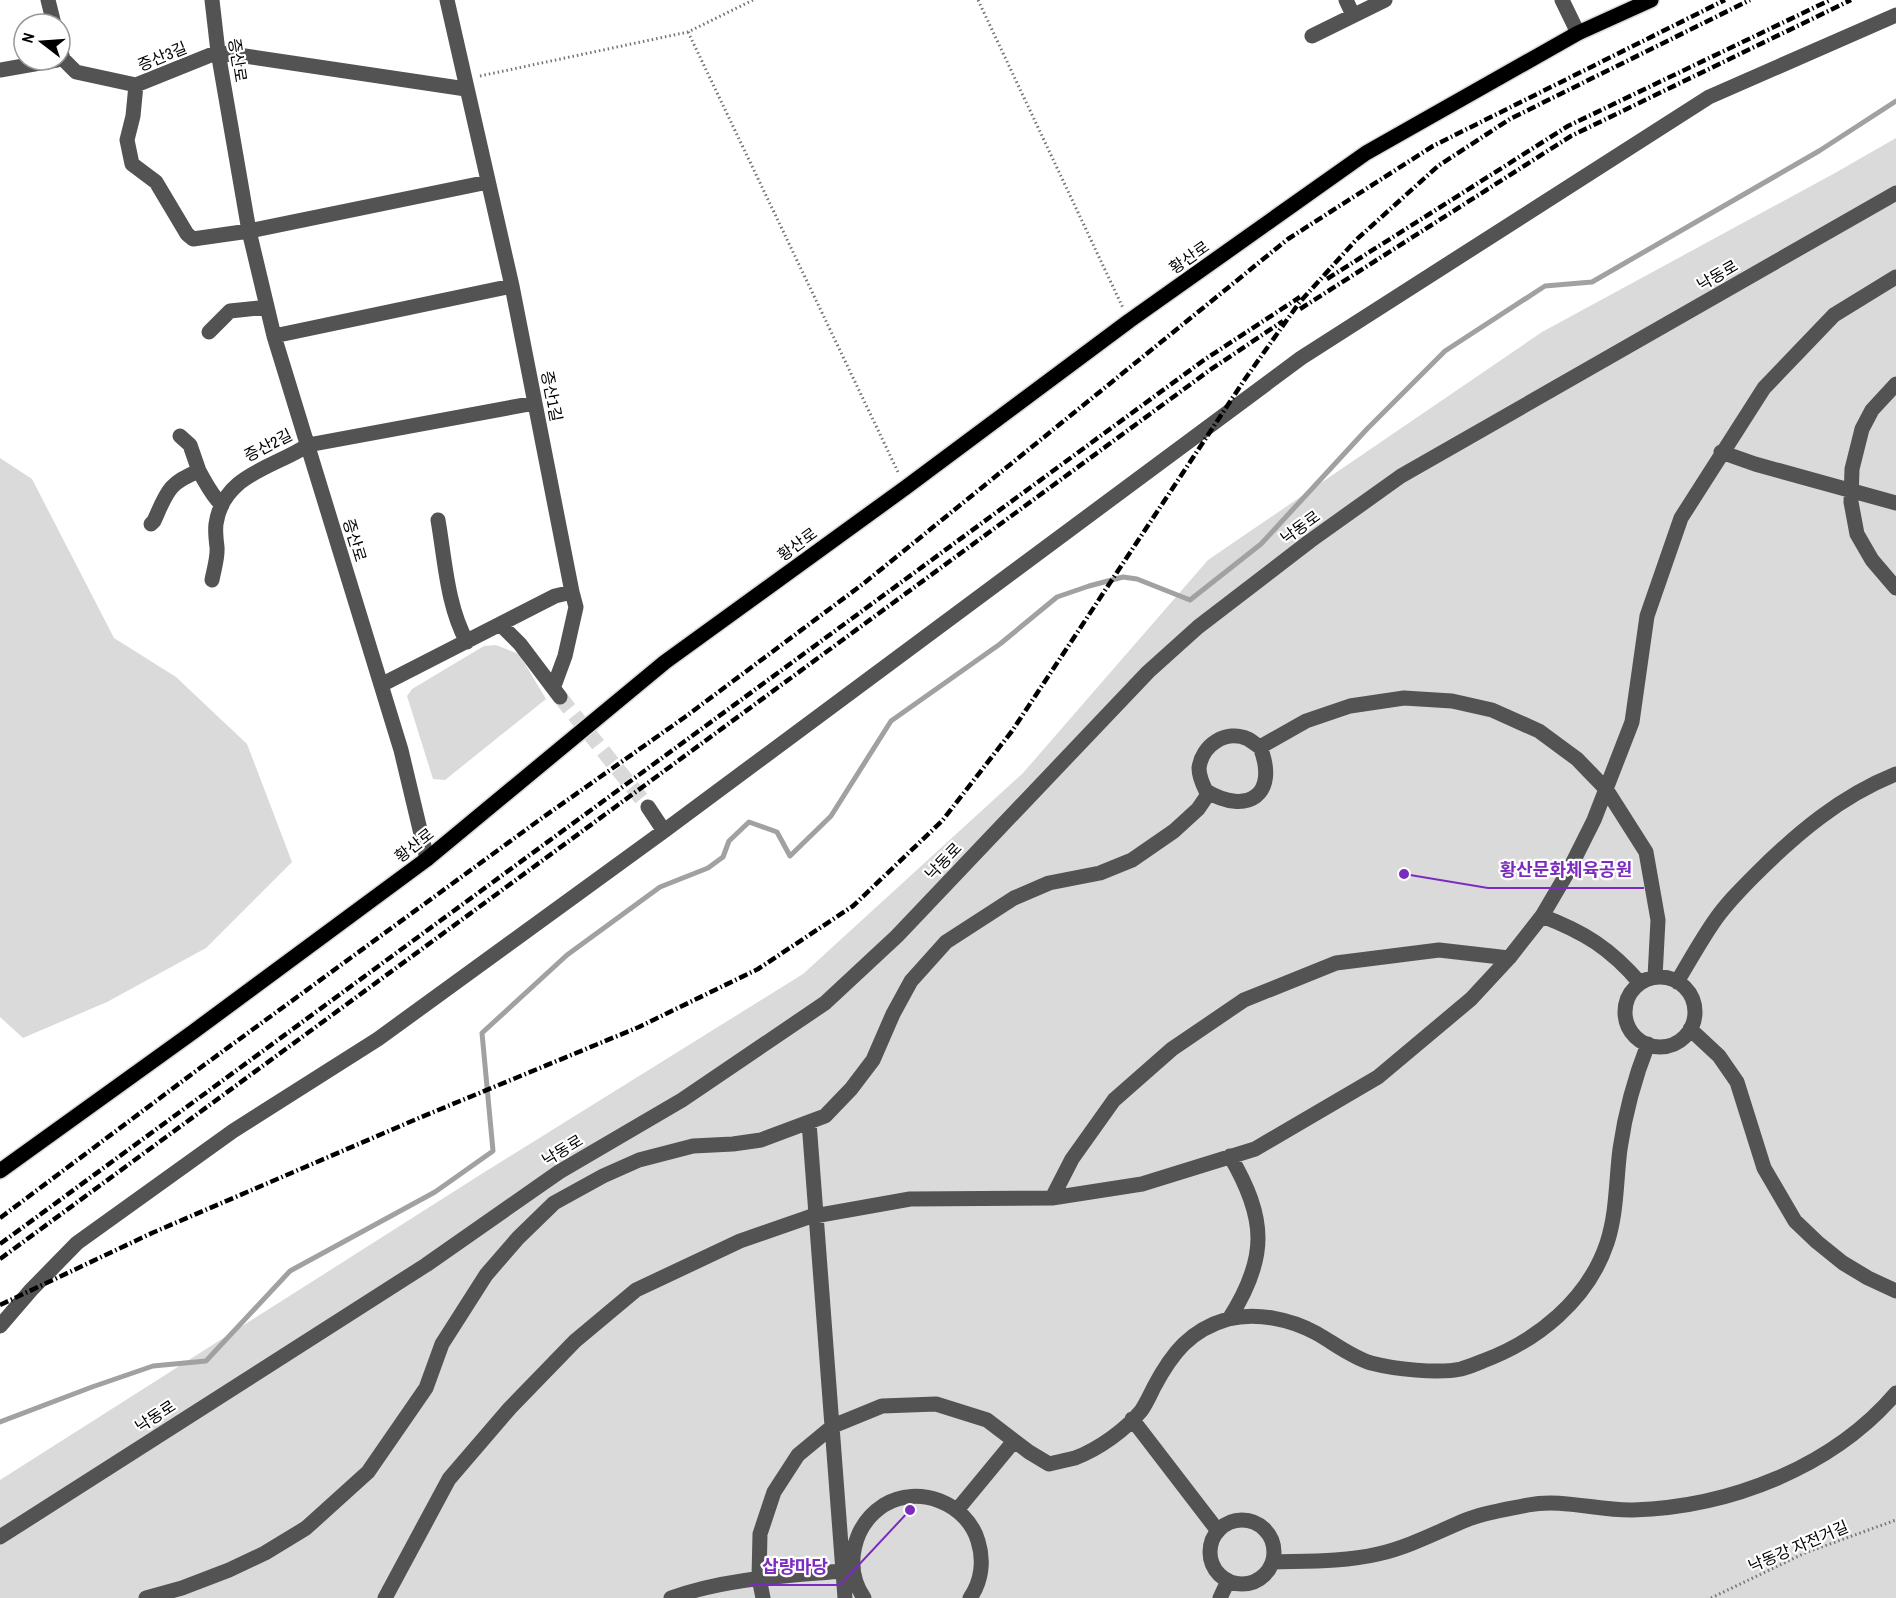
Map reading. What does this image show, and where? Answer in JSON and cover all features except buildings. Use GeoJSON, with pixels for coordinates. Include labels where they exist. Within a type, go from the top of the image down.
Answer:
{"type":"FeatureCollection","features":[{"type":"Feature","properties":{"kind":"main road","name":"황산로"},"geometry":{"type":"LineString","coordinates":[[0,1171],[427,859],[665,662],[906,488],[1129,321],[1366,153],[1578,33],[1651,0]]}},
{"type":"Feature","properties":{"kind":"street","name":"증산로"},"geometry":{"type":"LineString","coordinates":[[212,0],[218,52],[249,231],[274,336],[381,685],[427,859]]}},
{"type":"Feature","properties":{"kind":"street","name":"증산1길"},"geometry":{"type":"LineString","coordinates":[[447,0],[512,286],[576,607],[557,692],[520,644],[500,624]]}},
{"type":"Feature","properties":{"kind":"street"},"geometry":{"type":"LineString","coordinates":[[1346,0],[1353,15]]}},
{"type":"Feature","properties":{"kind":"street"},"geometry":{"type":"LineString","coordinates":[[1312,36],[1385,0]]}},
{"type":"Feature","properties":{"kind":"street"},"geometry":{"type":"LineString","coordinates":[[1562,0],[1578,33]]}},
{"type":"Feature","properties":{"kind":"street"},"geometry":{"type":"LineString","coordinates":[[0,1326],[77,1243],[233,1131],[378,1039],[664,831],[1301,358],[1709,97],[1896,15]]}},
{"type":"Feature","properties":{"kind":"street"},"geometry":{"type":"LineString","coordinates":[[218,52],[465,84]]}},
{"type":"Feature","properties":{"kind":"street","name":"증산3길"},"geometry":{"type":"LineString","coordinates":[[72,68],[76,72],[136,85],[218,52]]}},
{"type":"Feature","properties":{"kind":"street"},"geometry":{"type":"LineString","coordinates":[[136,85],[133,116],[127,140],[132,164],[156,182],[187,234],[193,239],[249,231],[488,182]]}},
{"type":"Feature","properties":{"kind":"street","name":"낙동로"},"geometry":{"type":"LineString","coordinates":[[0,1537],[426,1265],[559,1172],[682,1101],[825,1003],[897,936],[1157,664],[1198,627],[1310,541],[1392,483],[1896,194]]}},
{"type":"Feature","properties":{"kind":"street"},"geometry":{"type":"LineString","coordinates":[[385,1598],[449,1479],[510,1408],[575,1341],[636,1290],[740,1241],[815,1216],[910,1199],[1052,1198],[1142,1184],[1255,1149],[1378,1077],[1471,999],[1509,958],[1542,916],[1569,870],[1594,820],[1632,722],[1647,616],[1681,518],[1764,388],[1834,315],[1896,277]]}},
{"type":"Feature","properties":{"kind":"street"},"geometry":{"type":"LineString","coordinates":[[274,336],[512,286]]}},
{"type":"Feature","properties":{"kind":"street"},"geometry":{"type":"LineString","coordinates":[[209,333],[230,311],[267,307]]}},
{"type":"Feature","properties":{"kind":"street"},"geometry":{"type":"LineString","coordinates":[[1896,384],[1872,410],[1862,429],[1852,469],[1851,491],[1857,534],[1872,560],[1896,588]]}},
{"type":"Feature","properties":{"kind":"street","name":"증산2길"},"geometry":{"type":"LineString","coordinates":[[212,580],[217,549],[216,523],[222,505],[232,489],[246,477],[281,458],[293,455],[308,445],[536,403]]}},
{"type":"Feature","properties":{"kind":"street"},"geometry":{"type":"LineString","coordinates":[[180,436],[190,445],[199,471],[214,498],[222,505]]}},
{"type":"Feature","properties":{"kind":"street"},"geometry":{"type":"LineString","coordinates":[[1721,453],[1896,503]]}},
{"type":"Feature","properties":{"kind":"street"},"geometry":{"type":"LineString","coordinates":[[151,524],[168,490],[176,481],[199,471]]}},
{"type":"Feature","properties":{"kind":"street"},"geometry":{"type":"LineString","coordinates":[[438,520],[454,612],[467,642]]}},
{"type":"Feature","properties":{"kind":"street"},"geometry":{"type":"LineString","coordinates":[[381,685],[555,596],[572,592]]}},
{"type":"Feature","properties":{"kind":"street"},"geometry":{"type":"LineString","coordinates":[[1260,747],[1306,721],[1350,706],[1404,698],[1452,701],[1492,710],[1539,731],[1577,759],[1606,789],[1646,852],[1658,920],[1655,977]]}},
{"type":"Feature","properties":{"kind":"street"},"geometry":{"type":"LineString","coordinates":[[1224,736],[1239,737],[1249,739],[1260,747],[1266,777],[1259,793],[1245,802],[1230,801],[1206,791],[1199,769],[1206,751],[1216,741],[1224,736]]}},
{"type":"Feature","properties":{"kind":"street"},"geometry":{"type":"LineString","coordinates":[[1677,982],[1713,923],[1727,905],[1777,853],[1828,810],[1896,774]]}},
{"type":"Feature","properties":{"kind":"street"},"geometry":{"type":"LineString","coordinates":[[146,1598],[182,1588],[265,1553],[306,1528],[368,1472],[426,1388],[442,1344],[486,1275],[518,1238],[554,1203],[603,1176],[639,1160],[693,1146],[761,1140],[825,1116],[851,1089],[873,1060],[893,1014],[911,981],[946,942],[1014,898],[1049,883],[1100,873],[1132,860],[1174,831],[1198,809],[1209,793]]}},
{"type":"Feature","properties":{"kind":"street"},"geometry":{"type":"LineString","coordinates":[[648,807],[664,831]]}},
{"type":"Feature","properties":{"kind":"street"},"geometry":{"type":"LineString","coordinates":[[1542,916],[1571,927],[1599,943],[1625,965],[1640,983]]}},
{"type":"Feature","properties":{"kind":"street"},"geometry":{"type":"LineString","coordinates":[[1052,1198],[1072,1159],[1114,1100],[1172,1049],[1244,1000],[1336,963],[1439,950],[1509,958]]}},
{"type":"Feature","properties":{"kind":"street"},"geometry":{"type":"LineString","coordinates":[[1661,976],[1683,985],[1690,994],[1694,1006],[1694,1018],[1683,1038],[1661,1047],[1639,1040],[1631,1032],[1626,1022],[1625,1011],[1632,990],[1640,983],[1655,977],[1661,976]]}},
{"type":"Feature","properties":{"kind":"street"},"geometry":{"type":"LineString","coordinates":[[1690,1029],[1719,1056],[1737,1082],[1764,1168],[1795,1221],[1816,1242],[1843,1263],[1896,1291]]}},
{"type":"Feature","properties":{"kind":"street"},"geometry":{"type":"LineString","coordinates":[[764,1598],[759,1578],[760,1534],[774,1492],[798,1455],[833,1426],[882,1406],[936,1404],[987,1420],[1049,1464],[1076,1457],[1100,1445],[1120,1431],[1142,1410],[1170,1359],[1187,1340],[1207,1327],[1229,1319],[1259,1317],[1290,1320],[1370,1363],[1400,1368],[1461,1369],[1522,1344],[1551,1323],[1574,1299],[1593,1271],[1606,1244],[1613,1214],[1620,1147],[1627,1114],[1648,1044]]}},
{"type":"Feature","properties":{"kind":"street"},"geometry":{"type":"LineString","coordinates":[[809,1122],[845,1598]]}},
{"type":"Feature","properties":{"kind":"street"},"geometry":{"type":"LineString","coordinates":[[1229,1319],[1241,1300],[1258,1256],[1254,1206],[1245,1182],[1230,1156]]}},
{"type":"Feature","properties":{"kind":"street"},"geometry":{"type":"LineString","coordinates":[[1273,1562],[1340,1559],[1377,1554],[1438,1534],[1469,1518],[1532,1504],[1566,1504],[1599,1509],[1633,1510],[1733,1495],[1768,1483],[1809,1463],[1843,1441],[1896,1393]]}},
{"type":"Feature","properties":{"kind":"street"},"geometry":{"type":"LineString","coordinates":[[1132,1419],[1218,1531]]}},
{"type":"Feature","properties":{"kind":"street"},"geometry":{"type":"LineString","coordinates":[[957,1510],[1014,1441]]}},
{"type":"Feature","properties":{"kind":"street"},"geometry":{"type":"LineString","coordinates":[[864,1598],[854,1576],[852,1556],[858,1535],[869,1518],[885,1504],[905,1497],[926,1497],[946,1503],[957,1510],[975,1532],[982,1553],[981,1575],[970,1598]]}},
{"type":"Feature","properties":{"kind":"street"},"geometry":{"type":"LineString","coordinates":[[1251,1520],[1261,1525],[1273,1541],[1275,1552],[1273,1562],[1268,1572],[1250,1584],[1228,1581],[1219,1575],[1213,1566],[1210,1555],[1211,1544],[1215,1534],[1231,1521],[1251,1520]]}},
{"type":"Feature","properties":{"kind":"street"},"geometry":{"type":"LineString","coordinates":[[671,1598],[726,1583],[843,1571]]}},
{"type":"Feature","properties":{"kind":"street"},"geometry":{"type":"LineString","coordinates":[[1220,1598],[1228,1581]]}},
{"type":"Feature","properties":{"kind":"path"},"geometry":{"type":"LineString","coordinates":[[465,84],[688,32],[753,0]]}},
{"type":"Feature","properties":{"kind":"path"},"geometry":{"type":"LineString","coordinates":[[978,0],[1129,321]]}},
{"type":"Feature","properties":{"kind":"path"},"geometry":{"type":"LineString","coordinates":[[688,32],[906,488]]}},
{"type":"Feature","properties":{"kind":"path","name":"낙동강 자전거길"},"geometry":{"type":"LineString","coordinates":[[1711,1598],[1805,1553],[1896,1520]]}},
{"type":"Feature","properties":{"kind":"shaded area"},"geometry":{"type":"Polygon","coordinates":[[[1896,138],[1896,1598],[0,1598],[0,1480],[483,1173],[803,974],[1023,773],[1208,560],[1542,332],[1896,138]]]}},
{"type":"Feature","properties":{"kind":"shaded area"},"geometry":{"type":"Polygon","coordinates":[[[0,458],[32,479],[114,638],[176,677],[247,744],[292,862],[206,948],[107,1002],[23,1038],[0,1017],[0,458]]]}},
{"type":"Feature","properties":{"kind":"shaded area"},"geometry":{"type":"Polygon","coordinates":[[[496,645],[519,654],[546,699],[445,780],[433,779],[407,696],[412,689],[484,646],[496,645]]]}},
{"type":"Feature","properties":{"kind":"waterway"},"geometry":{"type":"LineString","coordinates":[[0,1422],[153,1366],[206,1361],[290,1271],[435,1192],[493,1151],[482,1033],[567,955],[660,887],[708,868],[723,857],[729,841],[749,822],[777,832],[790,856],[831,816],[891,721],[1000,644],[1057,597],[1123,577],[1137,579],[1190,600],[1261,544],[1367,429],[1445,351],[1545,286],[1592,282],[1819,151],[1896,101]]}},
{"type":"Feature","properties":{"kind":"tunnel"},"geometry":{"type":"LineString","coordinates":[[560,697],[648,807]]}},
{"type":"Feature","properties":{"kind":"railway"},"geometry":{"type":"LineString","coordinates":[[0,1218],[200,1068],[542,818],[685,717],[863,584],[1288,239],[1433,146],[1725,0]]}},
{"type":"Feature","properties":{"kind":"railway"},"geometry":{"type":"LineString","coordinates":[[0,1305],[152,1233],[419,1118],[639,1027],[758,969],[853,906],[942,821],[1012,731],[1245,379],[1299,303],[1356,240],[1438,166],[1510,119],[1750,0]]}},
{"type":"Feature","properties":{"kind":"railway"},"geometry":{"type":"LineString","coordinates":[[1327,279],[1568,126],[1830,0]]}},
{"type":"Feature","properties":{"kind":"railway"},"geometry":{"type":"LineString","coordinates":[[1300,309],[1571,136],[1851,0]]}},
{"type":"Feature","properties":{"kind":"railway"},"geometry":{"type":"LineString","coordinates":[[0,1244],[1204,360],[1300,297]]}},
{"type":"Feature","properties":{"kind":"railway"},"geometry":{"type":"LineString","coordinates":[[0,1259],[1210,370],[1283,321]]}},
{"type":"Feature","properties":{"kind":"place","name":"황산문화체육공원"},"geometry":{"type":"Point","coordinates":[1404,874]}},
{"type":"Feature","properties":{"kind":"place","name":"삽량마당"},"geometry":{"type":"Point","coordinates":[910,1510]}}]}
